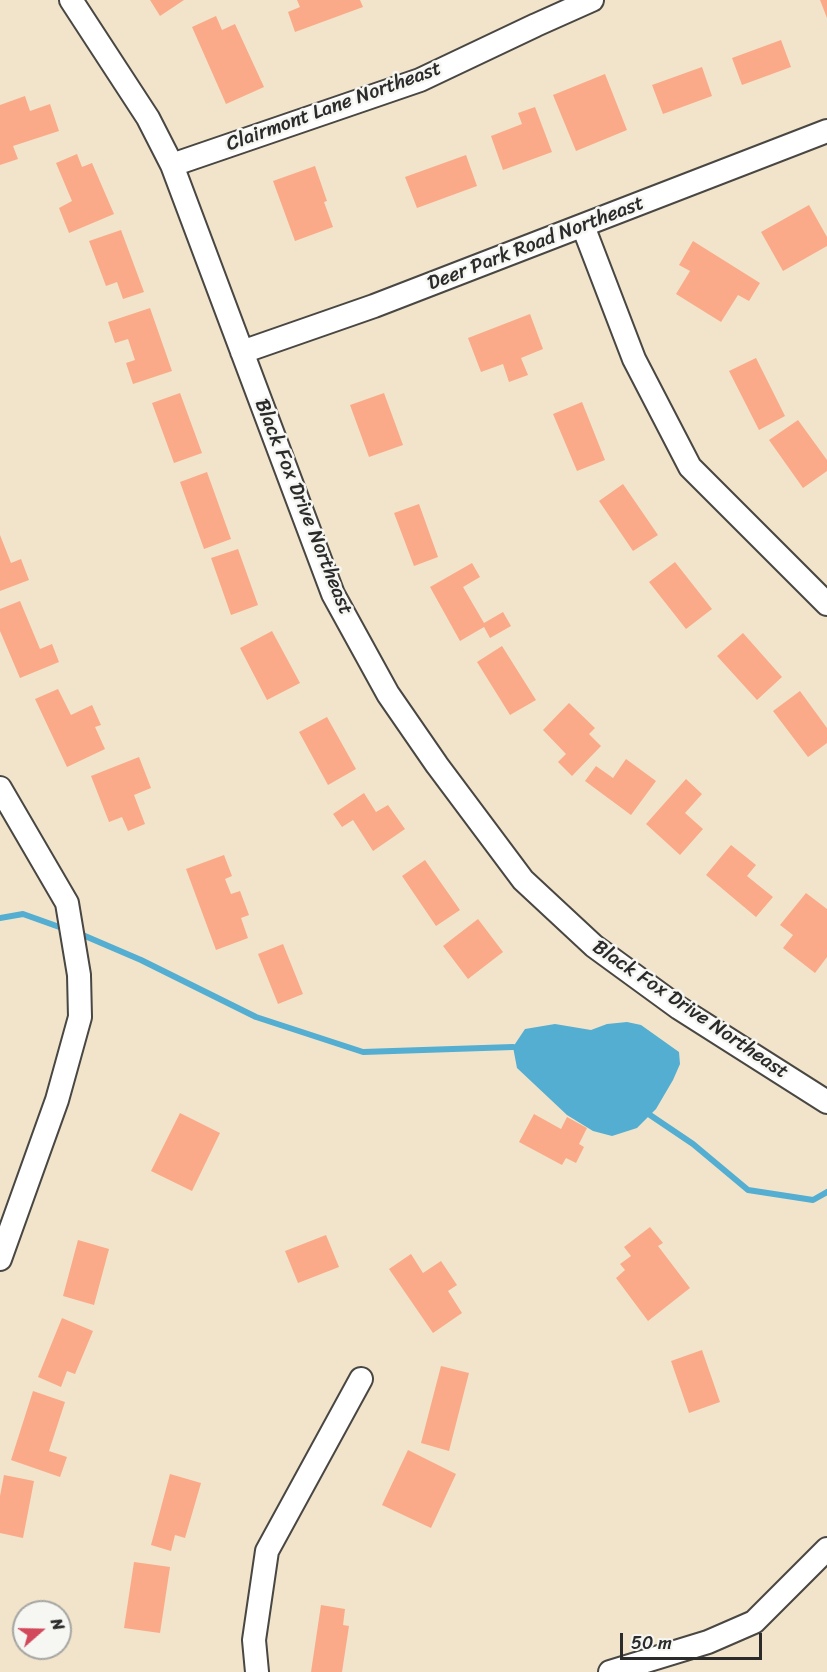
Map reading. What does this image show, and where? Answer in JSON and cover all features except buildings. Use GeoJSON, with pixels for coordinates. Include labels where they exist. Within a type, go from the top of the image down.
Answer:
{"type":"FeatureCollection","features":[{"type":"Feature","properties":{"kind":"street","name":"Black Fox Drive Northeast"},"geometry":{"type":"LineString","coordinates":[[71,0],[148,118],[172,165],[333,594],[388,694],[437,765],[524,879],[594,946],[679,1008],[827,1102]]}},
{"type":"Feature","properties":{"kind":"street","name":"Clairmont Lane Northeast"},"geometry":{"type":"LineString","coordinates":[[172,165],[420,80],[592,0]]}},
{"type":"Feature","properties":{"kind":"street","name":"Deer Park Road Northeast"},"geometry":{"type":"LineString","coordinates":[[242,352],[374,306],[827,131]]}},
{"type":"Feature","properties":{"kind":"street"},"geometry":{"type":"LineString","coordinates":[[583,226],[634,359],[690,467],[827,604]]}},
{"type":"Feature","properties":{"kind":"street"},"geometry":{"type":"LineString","coordinates":[[0,788],[67,903],[80,985],[80,1017],[57,1100],[0,1259]]}},
{"type":"Feature","properties":{"kind":"street"},"geometry":{"type":"LineString","coordinates":[[257,1672],[254,1640],[267,1551],[361,1379]]}},
{"type":"Feature","properties":{"kind":"street"},"geometry":{"type":"LineString","coordinates":[[610,1672],[708,1642],[754,1622],[827,1549]]}},
{"type":"Feature","properties":{"kind":"water"},"geometry":{"type":"Polygon","coordinates":[[[627,1022],[641,1025],[679,1052],[680,1064],[673,1080],[656,1109],[637,1128],[612,1136],[593,1131],[567,1115],[517,1068],[513,1047],[525,1029],[555,1024],[591,1030],[607,1024],[627,1022]]]}},
{"type":"Feature","properties":{"kind":"waterway"},"geometry":{"type":"LineString","coordinates":[[0,918],[23,914],[65,929]]}},
{"type":"Feature","properties":{"kind":"waterway"},"geometry":{"type":"LineString","coordinates":[[78,933],[141,960],[256,1017],[363,1052],[513,1047]]}},
{"type":"Feature","properties":{"kind":"waterway"},"geometry":{"type":"LineString","coordinates":[[650,1115],[693,1144],[748,1190],[813,1200],[827,1192]]}}]}
